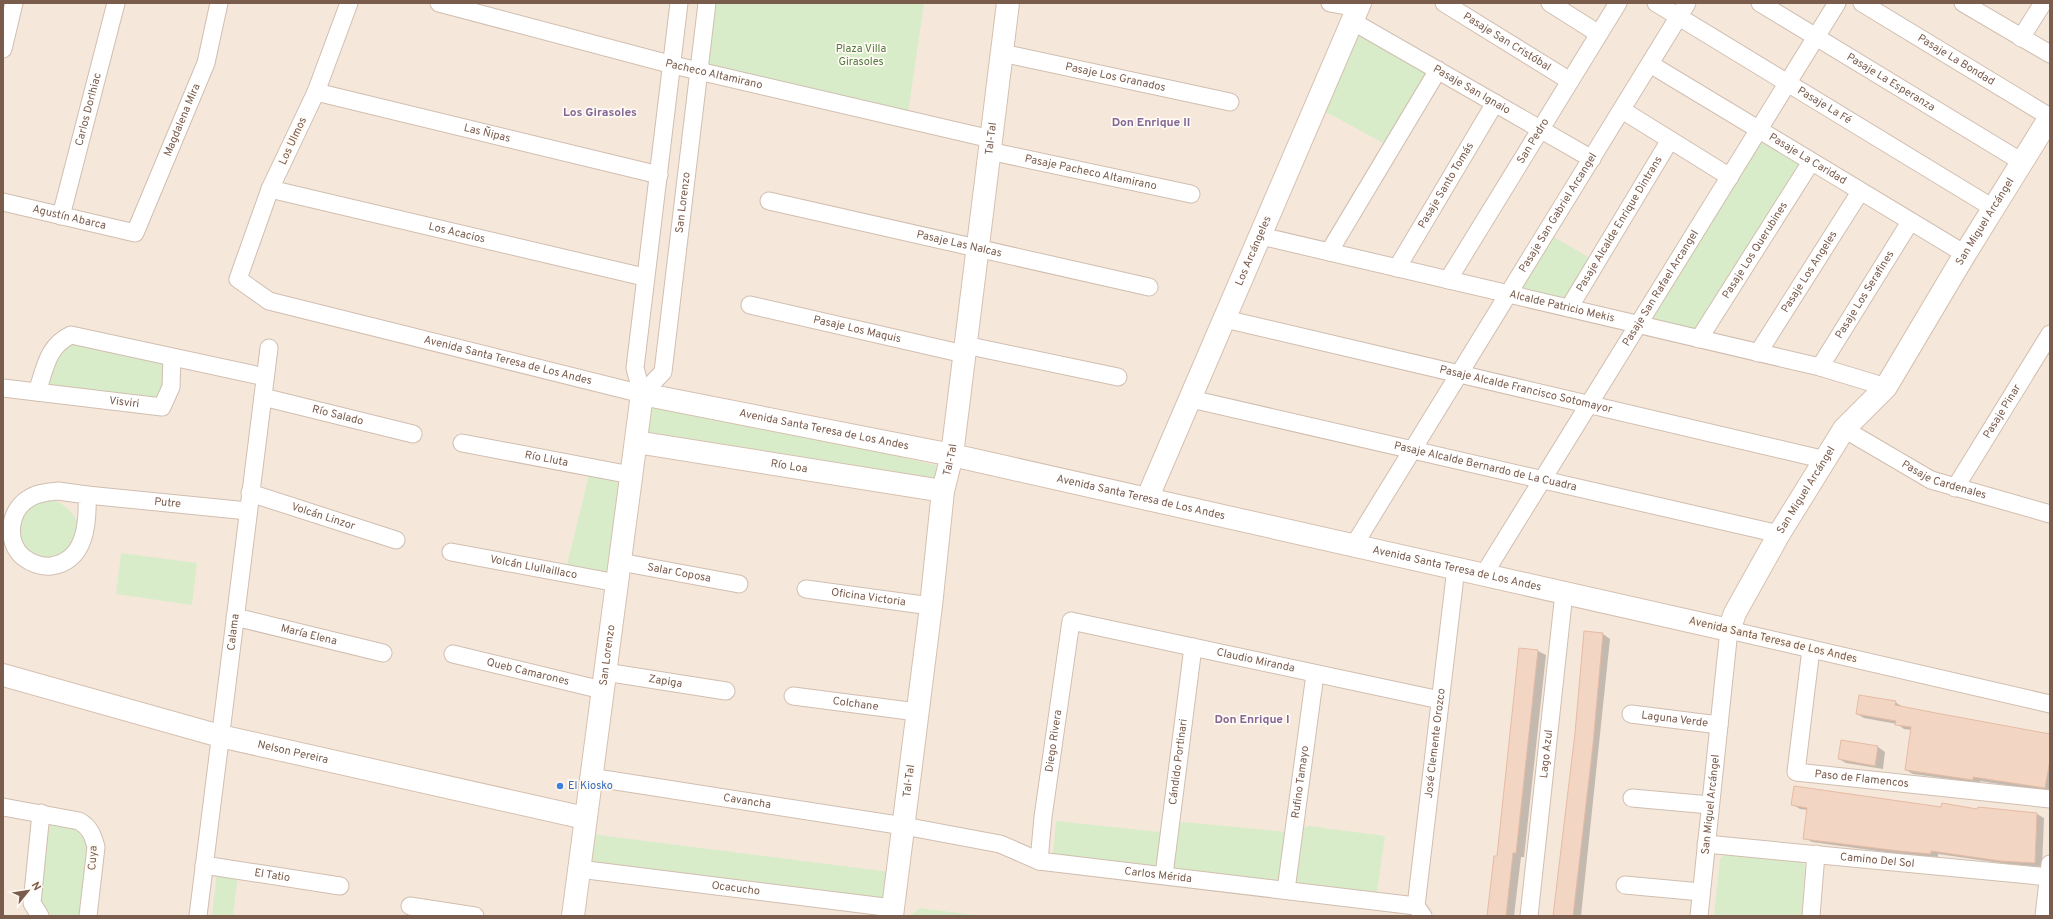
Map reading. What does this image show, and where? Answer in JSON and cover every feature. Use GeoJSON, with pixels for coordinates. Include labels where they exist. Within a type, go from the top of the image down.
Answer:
{"type":"FeatureCollection","features":[{"type":"Feature","properties":{"kind":"street"},"geometry":{"type":"LineString","coordinates":[[3,49],[14,3]]}},
{"type":"Feature","properties":{"kind":"street","name":"Carlos Dorlhiac"},"geometry":{"type":"LineString","coordinates":[[61,216],[116,3]]}},
{"type":"Feature","properties":{"kind":"street","name":"Magdalena Mira"},"geometry":{"type":"LineString","coordinates":[[135,233],[206,63],[219,3]]}},
{"type":"Feature","properties":{"kind":"street","name":"Los Ulmos"},"geometry":{"type":"LineString","coordinates":[[238,279],[270,189],[316,92],[349,3]]}},
{"type":"Feature","properties":{"kind":"street","name":"Pacheco Altamirano"},"geometry":{"type":"LineString","coordinates":[[439,3],[673,65],[990,145]]}},
{"type":"Feature","properties":{"kind":"street","name":"San Lorenzo"},"geometry":{"type":"LineString","coordinates":[[573,916],[590,778],[642,394],[635,368],[644,277],[659,176],[679,3]]}},
{"type":"Feature","properties":{"kind":"street","name":"San Lorenzo"},"geometry":{"type":"LineString","coordinates":[[642,394],[663,372],[707,3]]}},
{"type":"Feature","properties":{"kind":"street","name":"Tal-Tal"},"geometry":{"type":"LineString","coordinates":[[893,912],[931,606],[943,491],[952,455],[1008,3]]}},
{"type":"Feature","properties":{"kind":"street","name":"Pasaje San Ignaio"},"geometry":{"type":"LineString","coordinates":[[1330,3],[1356,11],[1438,70],[1592,159]]}},
{"type":"Feature","properties":{"kind":"street","name":"Pasaje San Cristóbal"},"geometry":{"type":"LineString","coordinates":[[1444,3],[1570,81]]}},
{"type":"Feature","properties":{"kind":"street"},"geometry":{"type":"LineString","coordinates":[[1550,3],[1599,34]]}},
{"type":"Feature","properties":{"kind":"street","name":"San Pedro"},"geometry":{"type":"LineString","coordinates":[[1448,280],[1618,3]]}},
{"type":"Feature","properties":{"kind":"street","name":"Pasaje La Fé"},"geometry":{"type":"LineString","coordinates":[[1656,3],[1683,10],[1787,84],[1993,208]]}},
{"type":"Feature","properties":{"kind":"street","name":"Pasaje La Esperanza"},"geometry":{"type":"LineString","coordinates":[[1760,3],[2022,162]]}},
{"type":"Feature","properties":{"kind":"street","name":"Pasaje San Rafael Arcangel"},"geometry":{"type":"LineString","coordinates":[[1484,574],[1837,3]]}},
{"type":"Feature","properties":{"kind":"street","name":"Pasaje La Bondad"},"geometry":{"type":"LineString","coordinates":[[1862,3],[2050,117]]}},
{"type":"Feature","properties":{"kind":"street"},"geometry":{"type":"LineString","coordinates":[[2021,38],[2043,3]]}},
{"type":"Feature","properties":{"kind":"street"},"geometry":{"type":"LineString","coordinates":[[1970,5],[2021,38],[2050,54]]}},
{"type":"Feature","properties":{"kind":"street","name":"Pasaje San Gabriel Arcangel"},"geometry":{"type":"LineString","coordinates":[[1354,545],[1683,10]]}},
{"type":"Feature","properties":{"kind":"street","name":"Los Arcángeles"},"geometry":{"type":"LineString","coordinates":[[1147,498],[1261,236],[1356,11]]}},
{"type":"Feature","properties":{"kind":"street","name":"Pasaje Los Granados"},"geometry":{"type":"LineString","coordinates":[[1002,53],[1230,102]]}},
{"type":"Feature","properties":{"kind":"street","name":"Pasaje La Caridad"},"geometry":{"type":"LineString","coordinates":[[1650,64],[1965,254]]}},
{"type":"Feature","properties":{"kind":"street"},"geometry":{"type":"LineString","coordinates":[[1329,252],[1438,70]]}},
{"type":"Feature","properties":{"kind":"street","name":"Las Ñipas"},"geometry":{"type":"LineString","coordinates":[[316,92],[659,176]]}},
{"type":"Feature","properties":{"kind":"street","name":"Pasaje Santo Tomás"},"geometry":{"type":"LineString","coordinates":[[1397,268],[1495,103]]}},
{"type":"Feature","properties":{"kind":"street"},"geometry":{"type":"LineString","coordinates":[[1622,110],[1730,177]]}},
{"type":"Feature","properties":{"kind":"street","name":"San Miguel Arcángel"},"geometry":{"type":"LineString","coordinates":[[1699,916],[1729,630],[1735,613],[1779,534],[1844,429],[1886,387],[1965,254],[2050,117]]}},
{"type":"Feature","properties":{"kind":"street","name":"Pasaje Alcalde Enrique Dintrans"},"geometry":{"type":"LineString","coordinates":[[1569,308],[1670,140]]}},
{"type":"Feature","properties":{"kind":"street","name":"Pasaje Pacheco Altamirano"},"geometry":{"type":"LineString","coordinates":[[990,145],[1191,194]]}},
{"type":"Feature","properties":{"kind":"street","name":"Pasaje Los Querubines"},"geometry":{"type":"LineString","coordinates":[[1699,339],[1811,162]]}},
{"type":"Feature","properties":{"kind":"street","name":"Los Acacios"},"geometry":{"type":"LineString","coordinates":[[270,189],[644,277]]}},
{"type":"Feature","properties":{"kind":"street","name":"Pasaje Los Angeles"},"geometry":{"type":"LineString","coordinates":[[1758,353],[1860,192]]}},
{"type":"Feature","properties":{"kind":"street","name":"Pasaje Las Nalcas"},"geometry":{"type":"LineString","coordinates":[[769,201],[977,250],[1149,287]]}},
{"type":"Feature","properties":{"kind":"street","name":"Agustín Abarca"},"geometry":{"type":"LineString","coordinates":[[3,202],[135,233]]}},
{"type":"Feature","properties":{"kind":"street","name":"Pasaje Los Serafines"},"geometry":{"type":"LineString","coordinates":[[1820,367],[1910,222]]}},
{"type":"Feature","properties":{"kind":"street","name":"Alcalde Patricio Mekis"},"geometry":{"type":"LineString","coordinates":[[1261,236],[1569,308],[1638,326],[1820,367],[1886,387]]}},
{"type":"Feature","properties":{"kind":"street","name":"Avenida Santa Teresa de Los Andes"},"geometry":{"type":"LineString","coordinates":[[238,279],[269,301],[642,394],[952,455],[1484,574],[2050,704]]}},
{"type":"Feature","properties":{"kind":"street","name":"Pasaje Los Maquis"},"geometry":{"type":"LineString","coordinates":[[750,305],[965,349],[1118,377]]}},
{"type":"Feature","properties":{"kind":"street","name":"Pasaje Alcalde Francisco Sotomayor"},"geometry":{"type":"LineString","coordinates":[[1225,319],[1826,460]]}},
{"type":"Feature","properties":{"kind":"street","name":"Pasaje Pinar"},"geometry":{"type":"LineString","coordinates":[[1955,488],[2050,334]]}},
{"type":"Feature","properties":{"kind":"street"},"geometry":{"type":"LineString","coordinates":[[37,392],[47,359],[53,348],[62,339],[72,335],[172,358],[265,377]]}},
{"type":"Feature","properties":{"kind":"street","name":"Calama"},"geometry":{"type":"LineString","coordinates":[[198,916],[269,348]]}},
{"type":"Feature","properties":{"kind":"street","name":"Visviri"},"geometry":{"type":"LineString","coordinates":[[3,388],[162,407],[171,387],[172,358]]}},
{"type":"Feature","properties":{"kind":"street","name":"Río Salado"},"geometry":{"type":"LineString","coordinates":[[263,397],[413,434]]}},
{"type":"Feature","properties":{"kind":"street","name":"Pasaje Alcalde Bernardo de La Cuadra"},"geometry":{"type":"LineString","coordinates":[[1191,399],[1542,481],[1779,534]]}},
{"type":"Feature","properties":{"kind":"street","name":"Pasaje Cardenales"},"geometry":{"type":"LineString","coordinates":[[1844,429],[1920,475],[1955,488],[2050,514]]}},
{"type":"Feature","properties":{"kind":"street","name":"Río Loa"},"geometry":{"type":"LineString","coordinates":[[636,442],[943,491]]}},
{"type":"Feature","properties":{"kind":"street","name":"Río Lluta"},"geometry":{"type":"LineString","coordinates":[[462,443],[631,475]]}},
{"type":"Feature","properties":{"kind":"street"},"geometry":{"type":"LineString","coordinates":[[58,491],[87,495],[88,512],[80,548],[71,558],[60,565],[46,567],[33,564],[22,556],[7,532],[15,512],[21,504],[29,498],[58,491]]}},
{"type":"Feature","properties":{"kind":"street","name":"Volcán Linzor"},"geometry":{"type":"LineString","coordinates":[[250,493],[396,540]]}},
{"type":"Feature","properties":{"kind":"street","name":"Putre"},"geometry":{"type":"LineString","coordinates":[[87,495],[248,511]]}},
{"type":"Feature","properties":{"kind":"street","name":"Volcán Llullaillaco"},"geometry":{"type":"LineString","coordinates":[[451,552],[618,572]]}},
{"type":"Feature","properties":{"kind":"street","name":"José Clemente Orozco"},"geometry":{"type":"LineString","coordinates":[[1419,911],[1440,700],[1456,568]]}},
{"type":"Feature","properties":{"kind":"street","name":"Salar Coposa"},"geometry":{"type":"LineString","coordinates":[[618,572],[739,584]]}},
{"type":"Feature","properties":{"kind":"street","name":"Oficina Victoria"},"geometry":{"type":"LineString","coordinates":[[806,589],[931,606]]}},
{"type":"Feature","properties":{"kind":"street","name":"Lago Azul"},"geometry":{"type":"LineString","coordinates":[[1529,916],[1564,593]]}},
{"type":"Feature","properties":{"kind":"street","name":"María Elena"},"geometry":{"type":"LineString","coordinates":[[235,617],[383,653]]}},
{"type":"Feature","properties":{"kind":"street","name":"Claudio Miranda"},"geometry":{"type":"LineString","coordinates":[[1071,622],[1440,700]]}},
{"type":"Feature","properties":{"kind":"street","name":"Diego Rivera"},"geometry":{"type":"LineString","coordinates":[[1039,861],[1071,622]]}},
{"type":"Feature","properties":{"kind":"street","name":"Cándido Portinari"},"geometry":{"type":"LineString","coordinates":[[1164,876],[1193,647]]}},
{"type":"Feature","properties":{"kind":"street","name":"Paso de Flamencos"},"geometry":{"type":"LineString","coordinates":[[1811,649],[1796,772],[2050,799]]}},
{"type":"Feature","properties":{"kind":"street","name":"Queb Camarones"},"geometry":{"type":"LineString","coordinates":[[452,654],[604,681]]}},
{"type":"Feature","properties":{"kind":"street","name":"Rufino Tamayo"},"geometry":{"type":"LineString","coordinates":[[1286,890],[1315,674]]}},
{"type":"Feature","properties":{"kind":"street","name":"Nelson Pereira"},"geometry":{"type":"LineString","coordinates":[[3,675],[220,736],[585,818]]}},
{"type":"Feature","properties":{"kind":"street","name":"Zapiga"},"geometry":{"type":"LineString","coordinates":[[604,681],[726,691]]}},
{"type":"Feature","properties":{"kind":"street","name":"Colchane"},"geometry":{"type":"LineString","coordinates":[[793,696],[917,712]]}},
{"type":"Feature","properties":{"kind":"street","name":"Laguna Verde"},"geometry":{"type":"LineString","coordinates":[[1632,714],[1719,725]]}},
{"type":"Feature","properties":{"kind":"street","name":"Cavancha"},"geometry":{"type":"LineString","coordinates":[[590,778],[904,826]]}},
{"type":"Feature","properties":{"kind":"street"},"geometry":{"type":"LineString","coordinates":[[1632,798],[1710,805]]}},
{"type":"Feature","properties":{"kind":"street","name":"Cuya"},"geometry":{"type":"LineString","coordinates":[[3,807],[78,821],[89,829],[94,837],[96,848],[88,916]]}},
{"type":"Feature","properties":{"kind":"street"},"geometry":{"type":"LineString","coordinates":[[40,916],[32,903],[41,813]]}},
{"type":"Feature","properties":{"kind":"street","name":"Carlos Mérida"},"geometry":{"type":"LineString","coordinates":[[904,826],[1000,844],[1039,861],[1286,890],[1419,911]]}},
{"type":"Feature","properties":{"kind":"street","name":"Camino Del Sol"},"geometry":{"type":"LineString","coordinates":[[1706,844],[1816,854],[2049,870]]}},
{"type":"Feature","properties":{"kind":"street"},"geometry":{"type":"LineString","coordinates":[[1810,916],[1816,854]]}},
{"type":"Feature","properties":{"kind":"street","name":"El Tatio"},"geometry":{"type":"LineString","coordinates":[[204,865],[340,886]]}},
{"type":"Feature","properties":{"kind":"street","name":"Ocacucho"},"geometry":{"type":"LineString","coordinates":[[578,869],[893,912]]}},
{"type":"Feature","properties":{"kind":"street"},"geometry":{"type":"LineString","coordinates":[[2044,916],[2049,870]]}},
{"type":"Feature","properties":{"kind":"street"},"geometry":{"type":"LineString","coordinates":[[1625,885],[1701,892]]}},
{"type":"Feature","properties":{"kind":"street"},"geometry":{"type":"LineString","coordinates":[[410,906],[475,916]]}},
{"type":"Feature","properties":{"kind":"shaded area"},"geometry":{"type":"Polygon","coordinates":[[[3,3],[2050,3],[2050,916],[984,916],[920,908],[909,916],[3,916],[3,3]]]}},
{"type":"Feature","properties":{"kind":"green space","name":"Plaza Villa Girasoles"},"geometry":{"type":"Polygon","coordinates":[[[707,3],[924,3],[907,120],[699,71],[707,3]]]}},
{"type":"Feature","properties":{"kind":"green space"},"geometry":{"type":"Polygon","coordinates":[[[1359,31],[1431,71],[1387,145],[1324,111],[1359,31]]]}},
{"type":"Feature","properties":{"kind":"green space"},"geometry":{"type":"Polygon","coordinates":[[[1759,130],[1811,162],[1699,339],[1638,326],[1759,130]]]}},
{"type":"Feature","properties":{"kind":"green space"},"geometry":{"type":"Polygon","coordinates":[[[1552,236],[1595,261],[1569,302],[1517,291],[1552,236]]]}},
{"type":"Feature","properties":{"kind":"green space"},"geometry":{"type":"Polygon","coordinates":[[[71,335],[164,364],[171,387],[159,401],[53,388],[47,382],[47,359],[71,335]]]}},
{"type":"Feature","properties":{"kind":"green space"},"geometry":{"type":"Polygon","coordinates":[[[642,394],[938,466],[934,484],[636,442],[642,394]]]}},
{"type":"Feature","properties":{"kind":"green space"},"geometry":{"type":"Polygon","coordinates":[[[591,467],[631,475],[617,583],[565,573],[591,467]]]}},
{"type":"Feature","properties":{"kind":"green space"},"geometry":{"type":"Polygon","coordinates":[[[49,499],[56,501],[69,509],[74,515],[79,529],[75,544],[58,559],[36,558],[20,543],[18,523],[33,503],[49,499]]]}},
{"type":"Feature","properties":{"kind":"green space"},"geometry":{"type":"Polygon","coordinates":[[[121,553],[197,563],[192,605],[116,594],[121,553]]]}},
{"type":"Feature","properties":{"kind":"green space"},"geometry":{"type":"Polygon","coordinates":[[[1056,821],[1160,832],[1183,822],[1287,832],[1309,826],[1385,836],[1377,892],[1053,854],[1056,821]]]}},
{"type":"Feature","properties":{"kind":"green space"},"geometry":{"type":"Polygon","coordinates":[[[53,824],[81,828],[90,845],[84,913],[79,916],[44,916],[37,907],[42,828],[53,824]]]}},
{"type":"Feature","properties":{"kind":"green space"},"geometry":{"type":"Polygon","coordinates":[[[583,833],[898,873],[893,908],[579,869],[583,833]]]}},
{"type":"Feature","properties":{"kind":"green space"},"geometry":{"type":"Polygon","coordinates":[[[1726,853],[1801,861],[1805,866],[1802,916],[1714,916],[1720,859],[1726,853]]]}},
{"type":"Feature","properties":{"kind":"green space"},"geometry":{"type":"Polygon","coordinates":[[[217,872],[238,875],[233,916],[212,916],[217,872]]]}},
{"type":"Feature","properties":{"kind":"green space"},"geometry":{"type":"Polygon","coordinates":[[[920,908],[984,916],[909,916],[920,908]]]}},
{"type":"Feature","properties":{"kind":"building"},"geometry":{"type":"Polygon","coordinates":[[[1584,631],[1603,633],[1593,744],[1573,916],[1553,916],[1575,733],[1584,631]]]}},
{"type":"Feature","properties":{"kind":"building"},"geometry":{"type":"Polygon","coordinates":[[[1519,648],[1538,650],[1516,853],[1513,853],[1506,916],[1487,916],[1494,856],[1497,856],[1519,648]]]}},
{"type":"Feature","properties":{"kind":"building"},"geometry":{"type":"Polygon","coordinates":[[[1859,695],[1896,701],[1895,705],[2050,734],[2050,760],[2045,788],[1973,777],[1973,780],[1905,770],[1911,727],[1895,725],[1896,721],[1856,714],[1859,695]]]}},
{"type":"Feature","properties":{"kind":"building"},"geometry":{"type":"Polygon","coordinates":[[[1841,740],[1878,746],[1875,766],[1838,759],[1841,740]]]}},
{"type":"Feature","properties":{"kind":"building"},"geometry":{"type":"Polygon","coordinates":[[[1794,786],[1941,807],[1942,803],[1977,809],[1978,807],[2037,813],[2035,863],[2000,861],[1931,851],[1931,854],[1899,851],[1803,839],[1807,808],[1791,805],[1794,786]]]}},
{"type":"Feature","properties":{"kind":"place","name":"El Kiosko"},"geometry":{"type":"Point","coordinates":[560,786]}},
{"type":"Feature","properties":{"kind":"district","name":"Los Girasoles"},"geometry":{"type":"Point","coordinates":[600,113]}},
{"type":"Feature","properties":{"kind":"district","name":"Don Enrique II"},"geometry":{"type":"Point","coordinates":[1151,123]}},
{"type":"Feature","properties":{"kind":"district","name":"Don Enrique I"},"geometry":{"type":"Point","coordinates":[1252,720]}}]}
